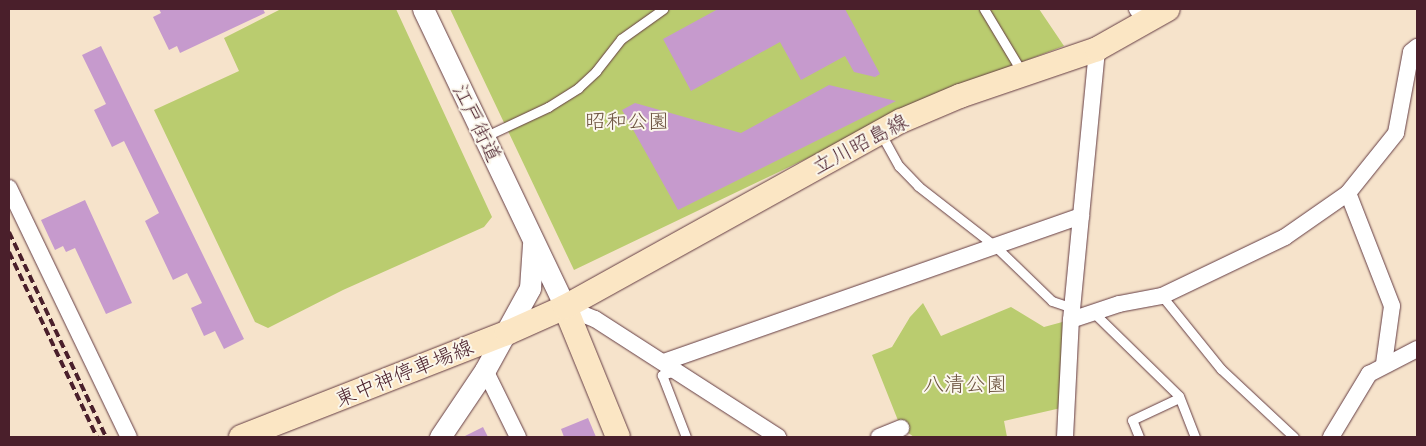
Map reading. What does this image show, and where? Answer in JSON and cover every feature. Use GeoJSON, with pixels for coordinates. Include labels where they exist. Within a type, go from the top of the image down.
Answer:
{"type":"FeatureCollection","features":[{"type":"Feature","properties":{"kind":"main road","name":"立川昭島線"},"geometry":{"type":"LineString","coordinates":[[565,307],[880,132],[939,104],[1096,49],[1142,15],[1168,9]]}},
{"type":"Feature","properties":{"kind":"main road","name":"東中神停車場線"},"geometry":{"type":"LineString","coordinates":[[242,437],[282,431],[565,307]]}},
{"type":"Feature","properties":{"kind":"main road","name":"江戸街道"},"geometry":{"type":"LineString","coordinates":[[565,307],[618,437]]}},
{"type":"Feature","properties":{"kind":"street","name":"江戸街道"},"geometry":{"type":"LineString","coordinates":[[423,9],[565,307]]}},
{"type":"Feature","properties":{"kind":"street"},"geometry":{"type":"LineString","coordinates":[[1072,314],[1095,314],[1119,304],[1162,296],[1285,237],[1348,194],[1396,133],[1411,52],[1417,47]]}},
{"type":"Feature","properties":{"kind":"street"},"geometry":{"type":"LineString","coordinates":[[1065,437],[1072,314],[1096,49]]}},
{"type":"Feature","properties":{"kind":"street"},"geometry":{"type":"LineString","coordinates":[[9,188],[129,437]]}},
{"type":"Feature","properties":{"kind":"street"},"geometry":{"type":"LineString","coordinates":[[1348,194],[1392,306],[1384,364]]}},
{"type":"Feature","properties":{"kind":"street"},"geometry":{"type":"LineString","coordinates":[[671,366],[1081,216]]}},
{"type":"Feature","properties":{"kind":"street","name":"江戸街道"},"geometry":{"type":"LineString","coordinates":[[440,437],[485,370],[530,288],[534,253],[532,236]]}},
{"type":"Feature","properties":{"kind":"street"},"geometry":{"type":"LineString","coordinates":[[565,307],[595,319],[671,366],[778,437]]}},
{"type":"Feature","properties":{"kind":"street"},"geometry":{"type":"LineString","coordinates":[[1331,437],[1369,374],[1384,364],[1417,349]]}},
{"type":"Feature","properties":{"kind":"street"},"geometry":{"type":"LineString","coordinates":[[485,370],[518,437]]}},
{"type":"Feature","properties":{"kind":"street"},"geometry":{"type":"LineString","coordinates":[[879,437],[901,428]]}},
{"type":"Feature","properties":{"kind":"lane"},"geometry":{"type":"LineString","coordinates":[[484,137],[548,107],[578,88],[596,71],[621,39],[663,9]]}},
{"type":"Feature","properties":{"kind":"lane"},"geometry":{"type":"LineString","coordinates":[[984,9],[1023,74]]}},
{"type":"Feature","properties":{"kind":"lane"},"geometry":{"type":"LineString","coordinates":[[880,132],[899,166],[918,186],[995,246],[1052,301],[1072,314]]}},
{"type":"Feature","properties":{"kind":"lane"},"geometry":{"type":"LineString","coordinates":[[1162,296],[1222,370],[1294,437]]}},
{"type":"Feature","properties":{"kind":"lane"},"geometry":{"type":"LineString","coordinates":[[1095,314],[1179,398],[1195,437]]}},
{"type":"Feature","properties":{"kind":"lane"},"geometry":{"type":"LineString","coordinates":[[671,366],[662,375],[686,437]]}},
{"type":"Feature","properties":{"kind":"lane"},"geometry":{"type":"LineString","coordinates":[[1139,437],[1132,420],[1179,398]]}},
{"type":"Feature","properties":{"kind":"green space"},"geometry":{"type":"Polygon","coordinates":[[[281,9],[396,9],[492,217],[484,227],[343,290],[268,328],[255,322],[154,110],[239,71],[224,38],[281,9]]]}},
{"type":"Feature","properties":{"kind":"green space","name":"昭和公園"},"geometry":{"type":"Polygon","coordinates":[[[450,9],[1039,9],[1064,46],[956,87],[574,270],[450,9]]]}},
{"type":"Feature","properties":{"kind":"green space","name":"八清公園"},"geometry":{"type":"Polygon","coordinates":[[[923,303],[941,336],[1011,307],[1044,327],[1066,321],[1061,408],[1004,421],[1007,437],[914,437],[901,428],[872,355],[892,347],[910,317],[923,303]]]}},
{"type":"Feature","properties":{"kind":"building"},"geometry":{"type":"Polygon","coordinates":[[[159,9],[263,9],[265,13],[180,53],[177,46],[169,50],[153,17],[161,13],[159,9]]]}},
{"type":"Feature","properties":{"kind":"building"},"geometry":{"type":"Polygon","coordinates":[[[718,9],[845,9],[880,74],[875,77],[854,72],[845,56],[801,80],[780,42],[691,91],[663,39],[718,9]]]}},
{"type":"Feature","properties":{"kind":"building"},"geometry":{"type":"Polygon","coordinates":[[[101,46],[244,339],[224,349],[215,331],[204,336],[191,308],[202,303],[187,273],[173,280],[145,221],[159,213],[124,141],[112,147],[94,110],[106,104],[82,55],[101,46]]]}},
{"type":"Feature","properties":{"kind":"building"},"geometry":{"type":"Polygon","coordinates":[[[829,85],[896,101],[678,210],[622,110],[635,103],[741,133],[829,85]]]}},
{"type":"Feature","properties":{"kind":"building"},"geometry":{"type":"Polygon","coordinates":[[[85,200],[132,303],[106,314],[75,248],[66,252],[63,246],[55,250],[41,220],[85,200]]]}},
{"type":"Feature","properties":{"kind":"building"},"geometry":{"type":"Polygon","coordinates":[[[588,418],[596,437],[564,437],[561,429],[588,418]]]}},
{"type":"Feature","properties":{"kind":"building"},"geometry":{"type":"Polygon","coordinates":[[[483,427],[488,437],[463,437],[483,427]]]}},
{"type":"Feature","properties":{"kind":"railway"},"geometry":{"type":"LineString","coordinates":[[9,232],[106,437]]}},
{"type":"Feature","properties":{"kind":"railway"},"geometry":{"type":"LineString","coordinates":[[9,252],[97,437]]}}]}
